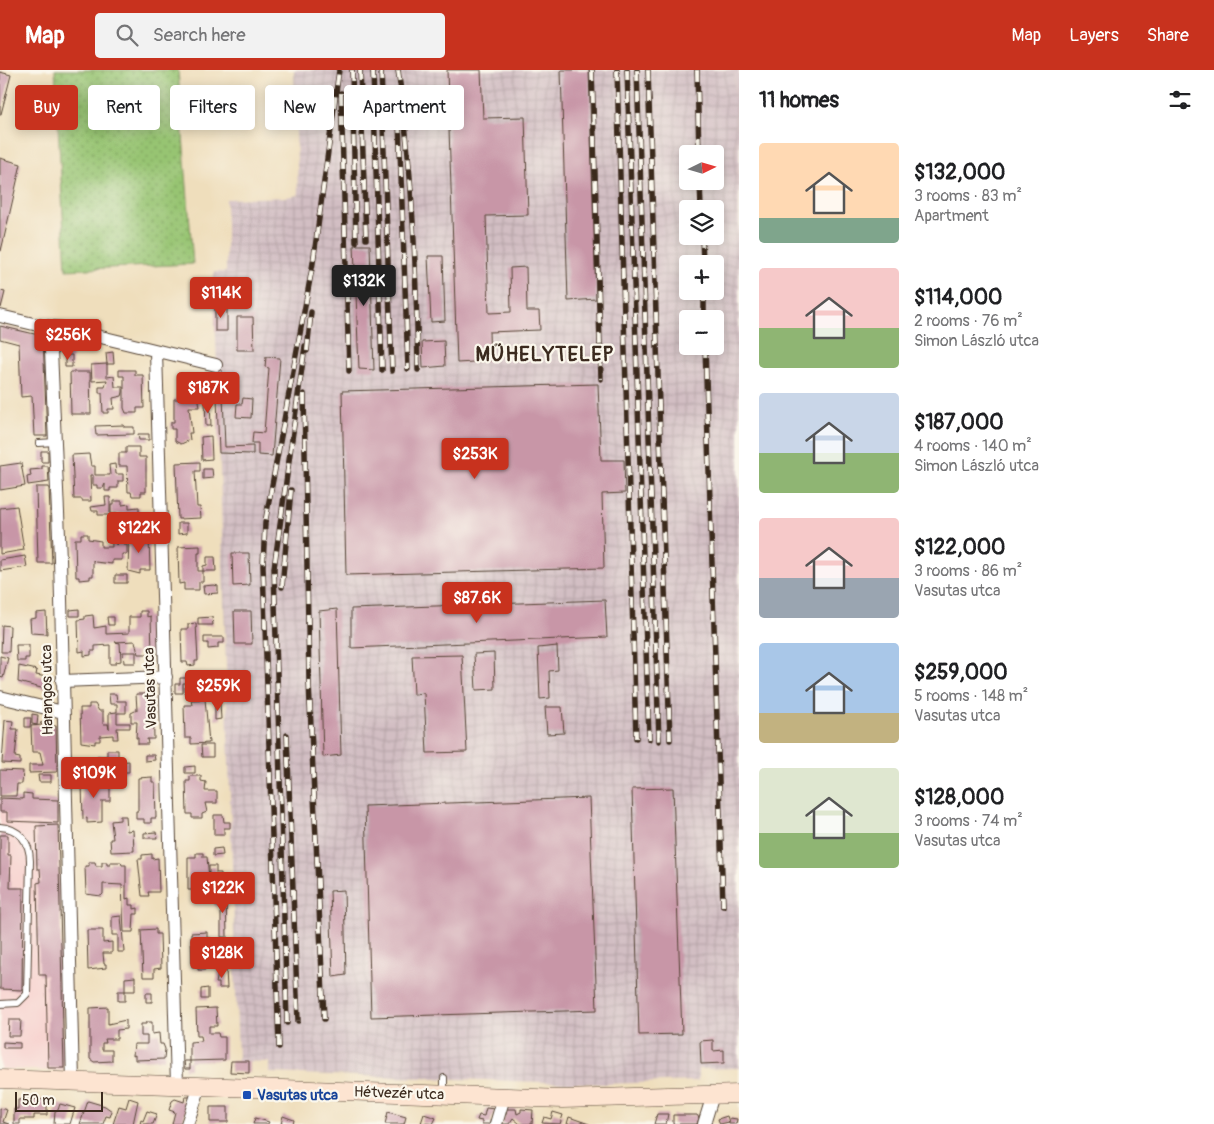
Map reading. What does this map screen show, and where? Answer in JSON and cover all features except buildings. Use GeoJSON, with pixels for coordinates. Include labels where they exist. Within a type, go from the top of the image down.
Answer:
{"type":"FeatureCollection","features":[{"type":"Feature","properties":{"kind":"street"},"geometry":{"type":"LineString","coordinates":[[0,316],[50,327],[64,328],[216,365]]}},
{"type":"Feature","properties":{"kind":"street","name":"Harangos utca"},"geometry":{"type":"LineString","coordinates":[[50,327],[73,1082]]}},
{"type":"Feature","properties":{"kind":"street","name":"Vasutas utca"},"geometry":{"type":"LineString","coordinates":[[156,351],[178,1084]]}},
{"type":"Feature","properties":{"kind":"street"},"geometry":{"type":"LineString","coordinates":[[62,681],[166,677]]}},
{"type":"Feature","properties":{"kind":"street"},"geometry":{"type":"LineString","coordinates":[[0,697],[63,712]]}},
{"type":"Feature","properties":{"kind":"street","name":"Hétvezér utca"},"geometry":{"type":"LineString","coordinates":[[0,1079],[200,1086],[444,1087],[504,1097],[562,1099],[739,1094]]}},
{"type":"Feature","properties":{"kind":"street"},"geometry":{"type":"LineString","coordinates":[[187,1124],[200,1086]]}},
{"type":"Feature","properties":{"kind":"street"},"geometry":{"type":"LineString","coordinates":[[704,1124],[713,1095]]}},
{"type":"Feature","properties":{"kind":"street"},"geometry":{"type":"LineString","coordinates":[[496,1124],[504,1097]]}},
{"type":"Feature","properties":{"kind":"lane"},"geometry":{"type":"LineString","coordinates":[[39,443],[55,442]]}},
{"type":"Feature","properties":{"kind":"lane"},"geometry":{"type":"LineString","coordinates":[[0,826],[16,831],[22,837],[29,851],[30,861],[27,994],[18,1003],[0,1004]]}},
{"type":"Feature","properties":{"kind":"shaded area"},"geometry":{"type":"Polygon","coordinates":[[[294,70],[734,70],[739,222],[739,1068],[698,1069],[698,1081],[604,1084],[269,1073],[269,1062],[238,1061],[214,272],[226,272],[226,199],[298,195],[296,130],[334,130],[334,85],[294,85],[294,70]]]}},
{"type":"Feature","properties":{"kind":"shaded area"},"geometry":{"type":"Polygon","coordinates":[[[734,70],[739,70],[739,222],[734,70]]]}},
{"type":"Feature","properties":{"kind":"shaded area"},"geometry":{"type":"Polygon","coordinates":[[[0,798],[58,800],[64,1071],[0,1069],[0,798]]]}},
{"type":"Feature","properties":{"kind":"green space"},"geometry":{"type":"Polygon","coordinates":[[[55,70],[178,70],[179,85],[170,85],[170,130],[183,130],[193,264],[66,270],[58,130],[78,130],[78,85],[56,85],[55,70]]]}},
{"type":"Feature","properties":{"kind":"railway"},"geometry":{"type":"LineString","coordinates":[[279,1047],[263,566],[265,523],[313,263],[339,70]]}},
{"type":"Feature","properties":{"kind":"railway"},"geometry":{"type":"LineString","coordinates":[[352,70],[356,242]]}},
{"type":"Feature","properties":{"kind":"railway"},"geometry":{"type":"LineString","coordinates":[[360,70],[366,239]]}},
{"type":"Feature","properties":{"kind":"railway"},"geometry":{"type":"LineString","coordinates":[[373,70],[382,370]]}},
{"type":"Feature","properties":{"kind":"railway"},"geometry":{"type":"LineString","coordinates":[[381,70],[392,371]]}},
{"type":"Feature","properties":{"kind":"railway"},"geometry":{"type":"LineString","coordinates":[[398,70],[410,182],[415,257],[418,370]]}},
{"type":"Feature","properties":{"kind":"railway"},"geometry":{"type":"LineString","coordinates":[[592,70],[601,379]]}},
{"type":"Feature","properties":{"kind":"railway"},"geometry":{"type":"LineString","coordinates":[[617,70],[636,738]]}},
{"type":"Feature","properties":{"kind":"railway"},"geometry":{"type":"LineString","coordinates":[[627,70],[649,739]]}},
{"type":"Feature","properties":{"kind":"railway"},"geometry":{"type":"LineString","coordinates":[[637,70],[659,741]]}},
{"type":"Feature","properties":{"kind":"railway"},"geometry":{"type":"LineString","coordinates":[[648,70],[670,740]]}},
{"type":"Feature","properties":{"kind":"railway"},"geometry":{"type":"LineString","coordinates":[[697,70],[699,145]]}},
{"type":"Feature","properties":{"kind":"railway"},"geometry":{"type":"LineString","coordinates":[[341,93],[349,371]]}},
{"type":"Feature","properties":{"kind":"railway"},"geometry":{"type":"LineString","coordinates":[[399,130],[408,369]]}},
{"type":"Feature","properties":{"kind":"railway"},"geometry":{"type":"LineString","coordinates":[[700,190],[701,200]]}},
{"type":"Feature","properties":{"kind":"railway"},"geometry":{"type":"LineString","coordinates":[[702,245],[703,255]]}},
{"type":"Feature","properties":{"kind":"railway"},"geometry":{"type":"LineString","coordinates":[[704,300],[704,310]]}},
{"type":"Feature","properties":{"kind":"railway"},"geometry":{"type":"LineString","coordinates":[[307,351],[311,312]]}},
{"type":"Feature","properties":{"kind":"railway"},"geometry":{"type":"LineString","coordinates":[[287,1023],[274,568],[305,346]]}},
{"type":"Feature","properties":{"kind":"railway"},"geometry":{"type":"LineString","coordinates":[[705,355],[723,906]]}},
{"type":"Feature","properties":{"kind":"railway"},"geometry":{"type":"LineString","coordinates":[[304,394],[309,682],[324,1019]]}},
{"type":"Feature","properties":{"kind":"railway"},"geometry":{"type":"LineString","coordinates":[[282,587],[291,490]]}},
{"type":"Feature","properties":{"kind":"railway"},"geometry":{"type":"LineString","coordinates":[[287,735],[298,1021]]}},
{"type":"Feature","properties":{"kind":"place","name":"Vasutas utca"},"geometry":{"type":"Point","coordinates":[247,1095]}},
{"type":"Feature","properties":{"kind":"district","name":"MŰHELYTELEP"},"geometry":{"type":"Point","coordinates":[545,354]}}]}
